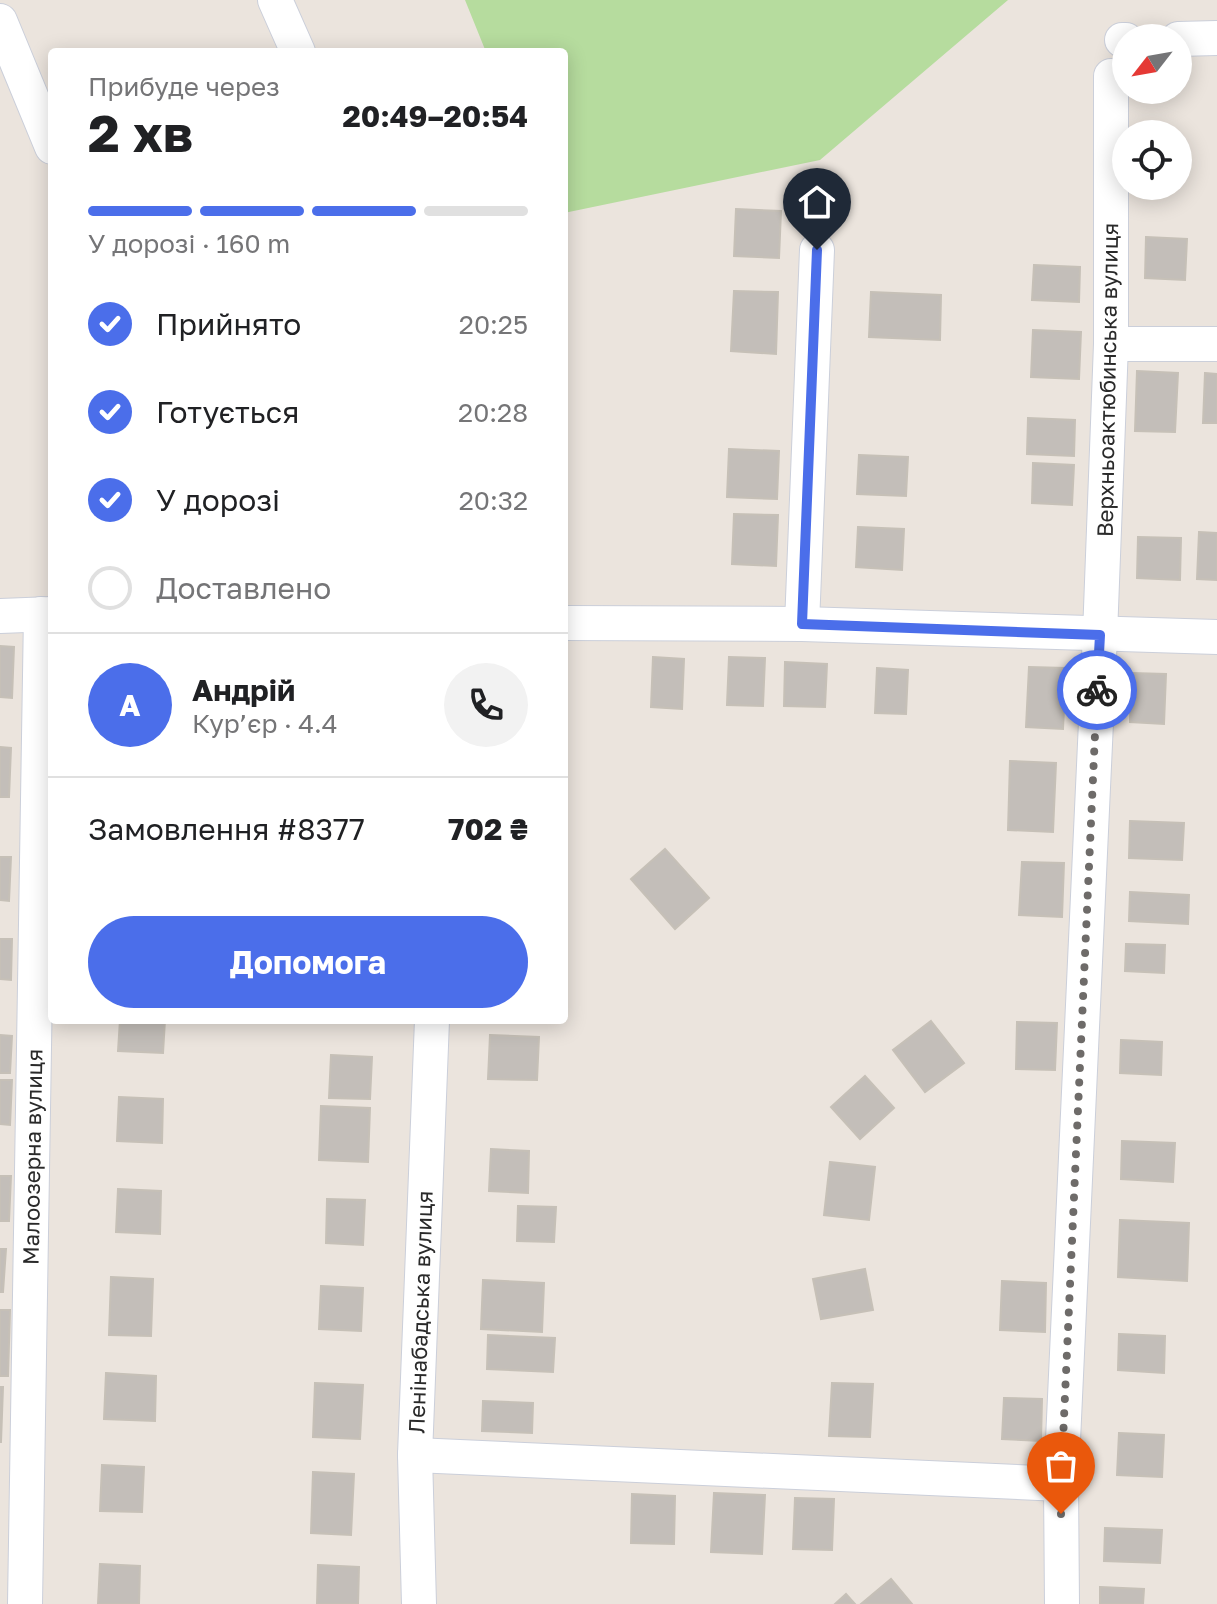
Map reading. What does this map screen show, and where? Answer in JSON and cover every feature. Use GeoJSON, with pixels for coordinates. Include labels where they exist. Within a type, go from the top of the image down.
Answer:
{"type":"FeatureCollection","features":[{"type":"Feature","properties":{"kind":"street"},"geometry":{"type":"LineString","coordinates":[[275,0],[296,48]]}},
{"type":"Feature","properties":{"kind":"street"},"geometry":{"type":"LineString","coordinates":[[0,21],[48,137]]}},
{"type":"Feature","properties":{"kind":"street"},"geometry":{"type":"LineString","coordinates":[[1192,39],[1217,38]]}},
{"type":"Feature","properties":{"kind":"street","name":"Верхньоактюбинська вулиця"},"geometry":{"type":"LineString","coordinates":[[1100,635],[1111,344],[1111,76]]}},
{"type":"Feature","properties":{"kind":"street"},"geometry":{"type":"LineString","coordinates":[[802,624],[817,250]]}},
{"type":"Feature","properties":{"kind":"street"},"geometry":{"type":"LineString","coordinates":[[1111,344],[1217,344]]}},
{"type":"Feature","properties":{"kind":"street"},"geometry":{"type":"LineString","coordinates":[[0,616],[46,614]]}},
{"type":"Feature","properties":{"kind":"street","name":"Малоозерна вулиця"},"geometry":{"type":"LineString","coordinates":[[25,1604],[46,614]]}},
{"type":"Feature","properties":{"kind":"street"},"geometry":{"type":"LineString","coordinates":[[568,623],[802,624],[1217,637]]}},
{"type":"Feature","properties":{"kind":"street"},"geometry":{"type":"LineString","coordinates":[[1062,1604],[1061,1484],[1100,635]]}},
{"type":"Feature","properties":{"kind":"street","name":"Ленінабадська вулиця"},"geometry":{"type":"LineString","coordinates":[[419,1604],[415,1455],[432,1024]]}},
{"type":"Feature","properties":{"kind":"street"},"geometry":{"type":"LineString","coordinates":[[415,1455],[1061,1484]]}},
{"type":"Feature","properties":{"kind":"green space"},"geometry":{"type":"Polygon","coordinates":[[[465,0],[1008,0],[820,160],[568,212],[568,48],[484,48],[465,0]]]}},
{"type":"Feature","properties":{"kind":"building"},"geometry":{"type":"Polygon","coordinates":[[[736,209],[781,211],[779,258],[734,256],[736,209]]]}},
{"type":"Feature","properties":{"kind":"building"},"geometry":{"type":"Polygon","coordinates":[[[1146,237],[1187,239],[1185,280],[1145,278],[1146,237]]]}},
{"type":"Feature","properties":{"kind":"building"},"geometry":{"type":"Polygon","coordinates":[[[1034,265],[1080,267],[1079,302],[1032,300],[1034,265]]]}},
{"type":"Feature","properties":{"kind":"building"},"geometry":{"type":"Polygon","coordinates":[[[734,291],[778,292],[776,354],[731,351],[734,291]]]}},
{"type":"Feature","properties":{"kind":"building"},"geometry":{"type":"Polygon","coordinates":[[[871,292],[941,295],[940,340],[869,337],[871,292]]]}},
{"type":"Feature","properties":{"kind":"building"},"geometry":{"type":"Polygon","coordinates":[[[1033,330],[1081,332],[1079,379],[1031,377],[1033,330]]]}},
{"type":"Feature","properties":{"kind":"building"},"geometry":{"type":"Polygon","coordinates":[[[1137,371],[1178,373],[1175,432],[1135,431],[1137,371]]]}},
{"type":"Feature","properties":{"kind":"building"},"geometry":{"type":"Polygon","coordinates":[[[1205,373],[1217,374],[1217,423],[1203,423],[1205,373]]]}},
{"type":"Feature","properties":{"kind":"building"},"geometry":{"type":"Polygon","coordinates":[[[1028,418],[1075,420],[1074,456],[1027,454],[1028,418]]]}},
{"type":"Feature","properties":{"kind":"building"},"geometry":{"type":"Polygon","coordinates":[[[729,449],[779,451],[777,499],[727,497],[729,449]]]}},
{"type":"Feature","properties":{"kind":"building"},"geometry":{"type":"Polygon","coordinates":[[[859,455],[908,457],[906,496],[857,494],[859,455]]]}},
{"type":"Feature","properties":{"kind":"building"},"geometry":{"type":"Polygon","coordinates":[[[1033,463],[1074,465],[1072,505],[1032,503],[1033,463]]]}},
{"type":"Feature","properties":{"kind":"building"},"geometry":{"type":"Polygon","coordinates":[[[734,514],[778,515],[776,566],[732,564],[734,514]]]}},
{"type":"Feature","properties":{"kind":"building"},"geometry":{"type":"Polygon","coordinates":[[[858,527],[904,529],[902,570],[856,567],[858,527]]]}},
{"type":"Feature","properties":{"kind":"building"},"geometry":{"type":"Polygon","coordinates":[[[1199,532],[1217,533],[1217,580],[1197,579],[1199,532]]]}},
{"type":"Feature","properties":{"kind":"building"},"geometry":{"type":"Polygon","coordinates":[[[1138,537],[1181,538],[1180,580],[1137,578],[1138,537]]]}},
{"type":"Feature","properties":{"kind":"building"},"geometry":{"type":"Polygon","coordinates":[[[0,646],[14,647],[12,698],[0,697],[0,646]]]}},
{"type":"Feature","properties":{"kind":"building"},"geometry":{"type":"Polygon","coordinates":[[[653,657],[684,659],[682,709],[651,707],[653,657]]]}},
{"type":"Feature","properties":{"kind":"building"},"geometry":{"type":"Polygon","coordinates":[[[729,657],[765,658],[763,706],[727,705],[729,657]]]}},
{"type":"Feature","properties":{"kind":"building"},"geometry":{"type":"Polygon","coordinates":[[[785,662],[827,664],[825,707],[784,706],[785,662]]]}},
{"type":"Feature","properties":{"kind":"building"},"geometry":{"type":"Polygon","coordinates":[[[1029,667],[1066,668],[1063,729],[1026,727],[1029,667]]]}},
{"type":"Feature","properties":{"kind":"building"},"geometry":{"type":"Polygon","coordinates":[[[877,668],[908,670],[906,714],[875,713],[877,668]]]}},
{"type":"Feature","properties":{"kind":"building"},"geometry":{"type":"Polygon","coordinates":[[[1131,673],[1166,674],[1164,724],[1130,722],[1131,673]]]}},
{"type":"Feature","properties":{"kind":"building"},"geometry":{"type":"Polygon","coordinates":[[[0,747],[11,748],[9,797],[0,797],[0,747]]]}},
{"type":"Feature","properties":{"kind":"building"},"geometry":{"type":"Polygon","coordinates":[[[1010,761],[1056,763],[1053,832],[1008,830],[1010,761]]]}},
{"type":"Feature","properties":{"kind":"building"},"geometry":{"type":"Polygon","coordinates":[[[1130,821],[1184,823],[1182,860],[1129,858],[1130,821]]]}},
{"type":"Feature","properties":{"kind":"building"},"geometry":{"type":"Polygon","coordinates":[[[665,849],[709,898],[675,929],[631,879],[665,849]]]}},
{"type":"Feature","properties":{"kind":"building"},"geometry":{"type":"Polygon","coordinates":[[[0,857],[11,857],[9,901],[0,900],[0,857]]]}},
{"type":"Feature","properties":{"kind":"building"},"geometry":{"type":"Polygon","coordinates":[[[1022,862],[1064,863],[1062,917],[1019,915],[1022,862]]]}},
{"type":"Feature","properties":{"kind":"building"},"geometry":{"type":"Polygon","coordinates":[[[1130,892],[1189,895],[1188,924],[1129,921],[1130,892]]]}},
{"type":"Feature","properties":{"kind":"building"},"geometry":{"type":"Polygon","coordinates":[[[0,939],[12,939],[11,980],[0,979],[0,939]]]}},
{"type":"Feature","properties":{"kind":"building"},"geometry":{"type":"Polygon","coordinates":[[[1126,944],[1165,945],[1164,973],[1125,971],[1126,944]]]}},
{"type":"Feature","properties":{"kind":"building"},"geometry":{"type":"Polygon","coordinates":[[[931,1021],[964,1063],[925,1092],[893,1050],[931,1021]]]}},
{"type":"Feature","properties":{"kind":"building"},"geometry":{"type":"Polygon","coordinates":[[[1017,1022],[1057,1023],[1055,1070],[1016,1069],[1017,1022]]]}},
{"type":"Feature","properties":{"kind":"building"},"geometry":{"type":"Polygon","coordinates":[[[120,1024],[165,1024],[163,1053],[118,1051],[120,1024]]]}},
{"type":"Feature","properties":{"kind":"building"},"geometry":{"type":"Polygon","coordinates":[[[0,1035],[12,1036],[10,1073],[0,1073],[0,1035]]]}},
{"type":"Feature","properties":{"kind":"building"},"geometry":{"type":"Polygon","coordinates":[[[490,1035],[539,1037],[537,1080],[488,1079],[490,1035]]]}},
{"type":"Feature","properties":{"kind":"building"},"geometry":{"type":"Polygon","coordinates":[[[1121,1040],[1162,1042],[1161,1075],[1120,1073],[1121,1040]]]}},
{"type":"Feature","properties":{"kind":"building"},"geometry":{"type":"Polygon","coordinates":[[[331,1055],[372,1057],[370,1099],[329,1098],[331,1055]]]}},
{"type":"Feature","properties":{"kind":"building"},"geometry":{"type":"Polygon","coordinates":[[[865,1076],[894,1108],[860,1139],[831,1107],[865,1076]]]}},
{"type":"Feature","properties":{"kind":"building"},"geometry":{"type":"Polygon","coordinates":[[[0,1080],[12,1080],[10,1125],[0,1124],[0,1080]]]}},
{"type":"Feature","properties":{"kind":"building"},"geometry":{"type":"Polygon","coordinates":[[[119,1097],[163,1099],[162,1143],[117,1141],[119,1097]]]}},
{"type":"Feature","properties":{"kind":"building"},"geometry":{"type":"Polygon","coordinates":[[[321,1106],[370,1108],[368,1162],[319,1160],[321,1106]]]}},
{"type":"Feature","properties":{"kind":"building"},"geometry":{"type":"Polygon","coordinates":[[[1122,1141],[1175,1143],[1173,1182],[1121,1179],[1122,1141]]]}},
{"type":"Feature","properties":{"kind":"building"},"geometry":{"type":"Polygon","coordinates":[[[491,1149],[529,1151],[528,1193],[489,1191],[491,1149]]]}},
{"type":"Feature","properties":{"kind":"building"},"geometry":{"type":"Polygon","coordinates":[[[830,1162],[875,1167],[869,1220],[824,1215],[830,1162]]]}},
{"type":"Feature","properties":{"kind":"building"},"geometry":{"type":"Polygon","coordinates":[[[0,1176],[11,1176],[9,1221],[0,1221],[0,1176]]]}},
{"type":"Feature","properties":{"kind":"building"},"geometry":{"type":"Polygon","coordinates":[[[118,1189],[161,1191],[160,1234],[116,1232],[118,1189]]]}},
{"type":"Feature","properties":{"kind":"building"},"geometry":{"type":"Polygon","coordinates":[[[327,1199],[365,1200],[363,1245],[326,1243],[327,1199]]]}},
{"type":"Feature","properties":{"kind":"building"},"geometry":{"type":"Polygon","coordinates":[[[518,1206],[556,1207],[554,1242],[517,1241],[518,1206]]]}},
{"type":"Feature","properties":{"kind":"building"},"geometry":{"type":"Polygon","coordinates":[[[1120,1220],[1189,1223],[1187,1281],[1118,1277],[1120,1220]]]}},
{"type":"Feature","properties":{"kind":"building"},"geometry":{"type":"Polygon","coordinates":[[[0,1249],[6,1249],[3,1292],[0,1292],[0,1249]]]}},
{"type":"Feature","properties":{"kind":"building"},"geometry":{"type":"Polygon","coordinates":[[[865,1269],[873,1310],[821,1319],[813,1279],[865,1269]]]}},
{"type":"Feature","properties":{"kind":"building"},"geometry":{"type":"Polygon","coordinates":[[[111,1277],[153,1279],[151,1336],[109,1335],[111,1277]]]}},
{"type":"Feature","properties":{"kind":"building"},"geometry":{"type":"Polygon","coordinates":[[[483,1280],[544,1283],[542,1332],[481,1329],[483,1280]]]}},
{"type":"Feature","properties":{"kind":"building"},"geometry":{"type":"Polygon","coordinates":[[[1002,1281],[1046,1283],[1045,1332],[1000,1330],[1002,1281]]]}},
{"type":"Feature","properties":{"kind":"building"},"geometry":{"type":"Polygon","coordinates":[[[321,1286],[363,1288],[361,1331],[319,1329],[321,1286]]]}},
{"type":"Feature","properties":{"kind":"building"},"geometry":{"type":"Polygon","coordinates":[[[0,1310],[10,1310],[8,1376],[0,1376],[0,1310]]]}},
{"type":"Feature","properties":{"kind":"building"},"geometry":{"type":"Polygon","coordinates":[[[1119,1334],[1165,1336],[1164,1373],[1118,1370],[1119,1334]]]}},
{"type":"Feature","properties":{"kind":"building"},"geometry":{"type":"Polygon","coordinates":[[[488,1335],[555,1338],[553,1372],[487,1369],[488,1335]]]}},
{"type":"Feature","properties":{"kind":"building"},"geometry":{"type":"Polygon","coordinates":[[[106,1373],[156,1376],[155,1421],[104,1419],[106,1373]]]}},
{"type":"Feature","properties":{"kind":"building"},"geometry":{"type":"Polygon","coordinates":[[[315,1383],[363,1385],[360,1439],[313,1437],[315,1383]]]}},
{"type":"Feature","properties":{"kind":"building"},"geometry":{"type":"Polygon","coordinates":[[[832,1383],[873,1384],[870,1437],[829,1436],[832,1383]]]}},
{"type":"Feature","properties":{"kind":"building"},"geometry":{"type":"Polygon","coordinates":[[[0,1387],[3,1387],[1,1442],[0,1442],[0,1387]]]}},
{"type":"Feature","properties":{"kind":"building"},"geometry":{"type":"Polygon","coordinates":[[[1004,1398],[1042,1399],[1041,1441],[1002,1439],[1004,1398]]]}},
{"type":"Feature","properties":{"kind":"building"},"geometry":{"type":"Polygon","coordinates":[[[483,1401],[533,1403],[532,1433],[482,1431],[483,1401]]]}},
{"type":"Feature","properties":{"kind":"building"},"geometry":{"type":"Polygon","coordinates":[[[1119,1433],[1164,1435],[1162,1477],[1117,1475],[1119,1433]]]}},
{"type":"Feature","properties":{"kind":"building"},"geometry":{"type":"Polygon","coordinates":[[[102,1465],[144,1467],[142,1512],[100,1511],[102,1465]]]}},
{"type":"Feature","properties":{"kind":"building"},"geometry":{"type":"Polygon","coordinates":[[[313,1472],[354,1474],[351,1535],[311,1533],[313,1472]]]}},
{"type":"Feature","properties":{"kind":"building"},"geometry":{"type":"Polygon","coordinates":[[[714,1493],[765,1495],[762,1554],[711,1552],[714,1493]]]}},
{"type":"Feature","properties":{"kind":"building"},"geometry":{"type":"Polygon","coordinates":[[[632,1494],[675,1496],[674,1544],[631,1543],[632,1494]]]}},
{"type":"Feature","properties":{"kind":"building"},"geometry":{"type":"Polygon","coordinates":[[[795,1498],[834,1499],[832,1550],[793,1549],[795,1498]]]}},
{"type":"Feature","properties":{"kind":"building"},"geometry":{"type":"Polygon","coordinates":[[[1105,1528],[1162,1530],[1160,1563],[1104,1561],[1105,1528]]]}},
{"type":"Feature","properties":{"kind":"building"},"geometry":{"type":"Polygon","coordinates":[[[100,1564],[140,1566],[139,1604],[98,1604],[100,1564]]]}},
{"type":"Feature","properties":{"kind":"building"},"geometry":{"type":"Polygon","coordinates":[[[318,1565],[359,1567],[358,1604],[317,1604],[318,1565]]]}},
{"type":"Feature","properties":{"kind":"building"},"geometry":{"type":"Polygon","coordinates":[[[891,1579],[912,1604],[861,1604],[891,1579]]]}},
{"type":"Feature","properties":{"kind":"building"},"geometry":{"type":"Polygon","coordinates":[[[1100,1587],[1144,1589],[1143,1604],[1100,1604],[1100,1587]]]}},
{"type":"Feature","properties":{"kind":"building"},"geometry":{"type":"Polygon","coordinates":[[[846,1594],[855,1604],[835,1604],[846,1594]]]}},
{"type":"Feature","properties":{"kind":"way so far"},"geometry":{"type":"LineString","coordinates":[[1061,1514],[1097,690]]}},
{"type":"Feature","properties":{"kind":"route"},"geometry":{"type":"LineString","coordinates":[[817,250],[802,624],[1100,635],[1097,690]]}}]}
